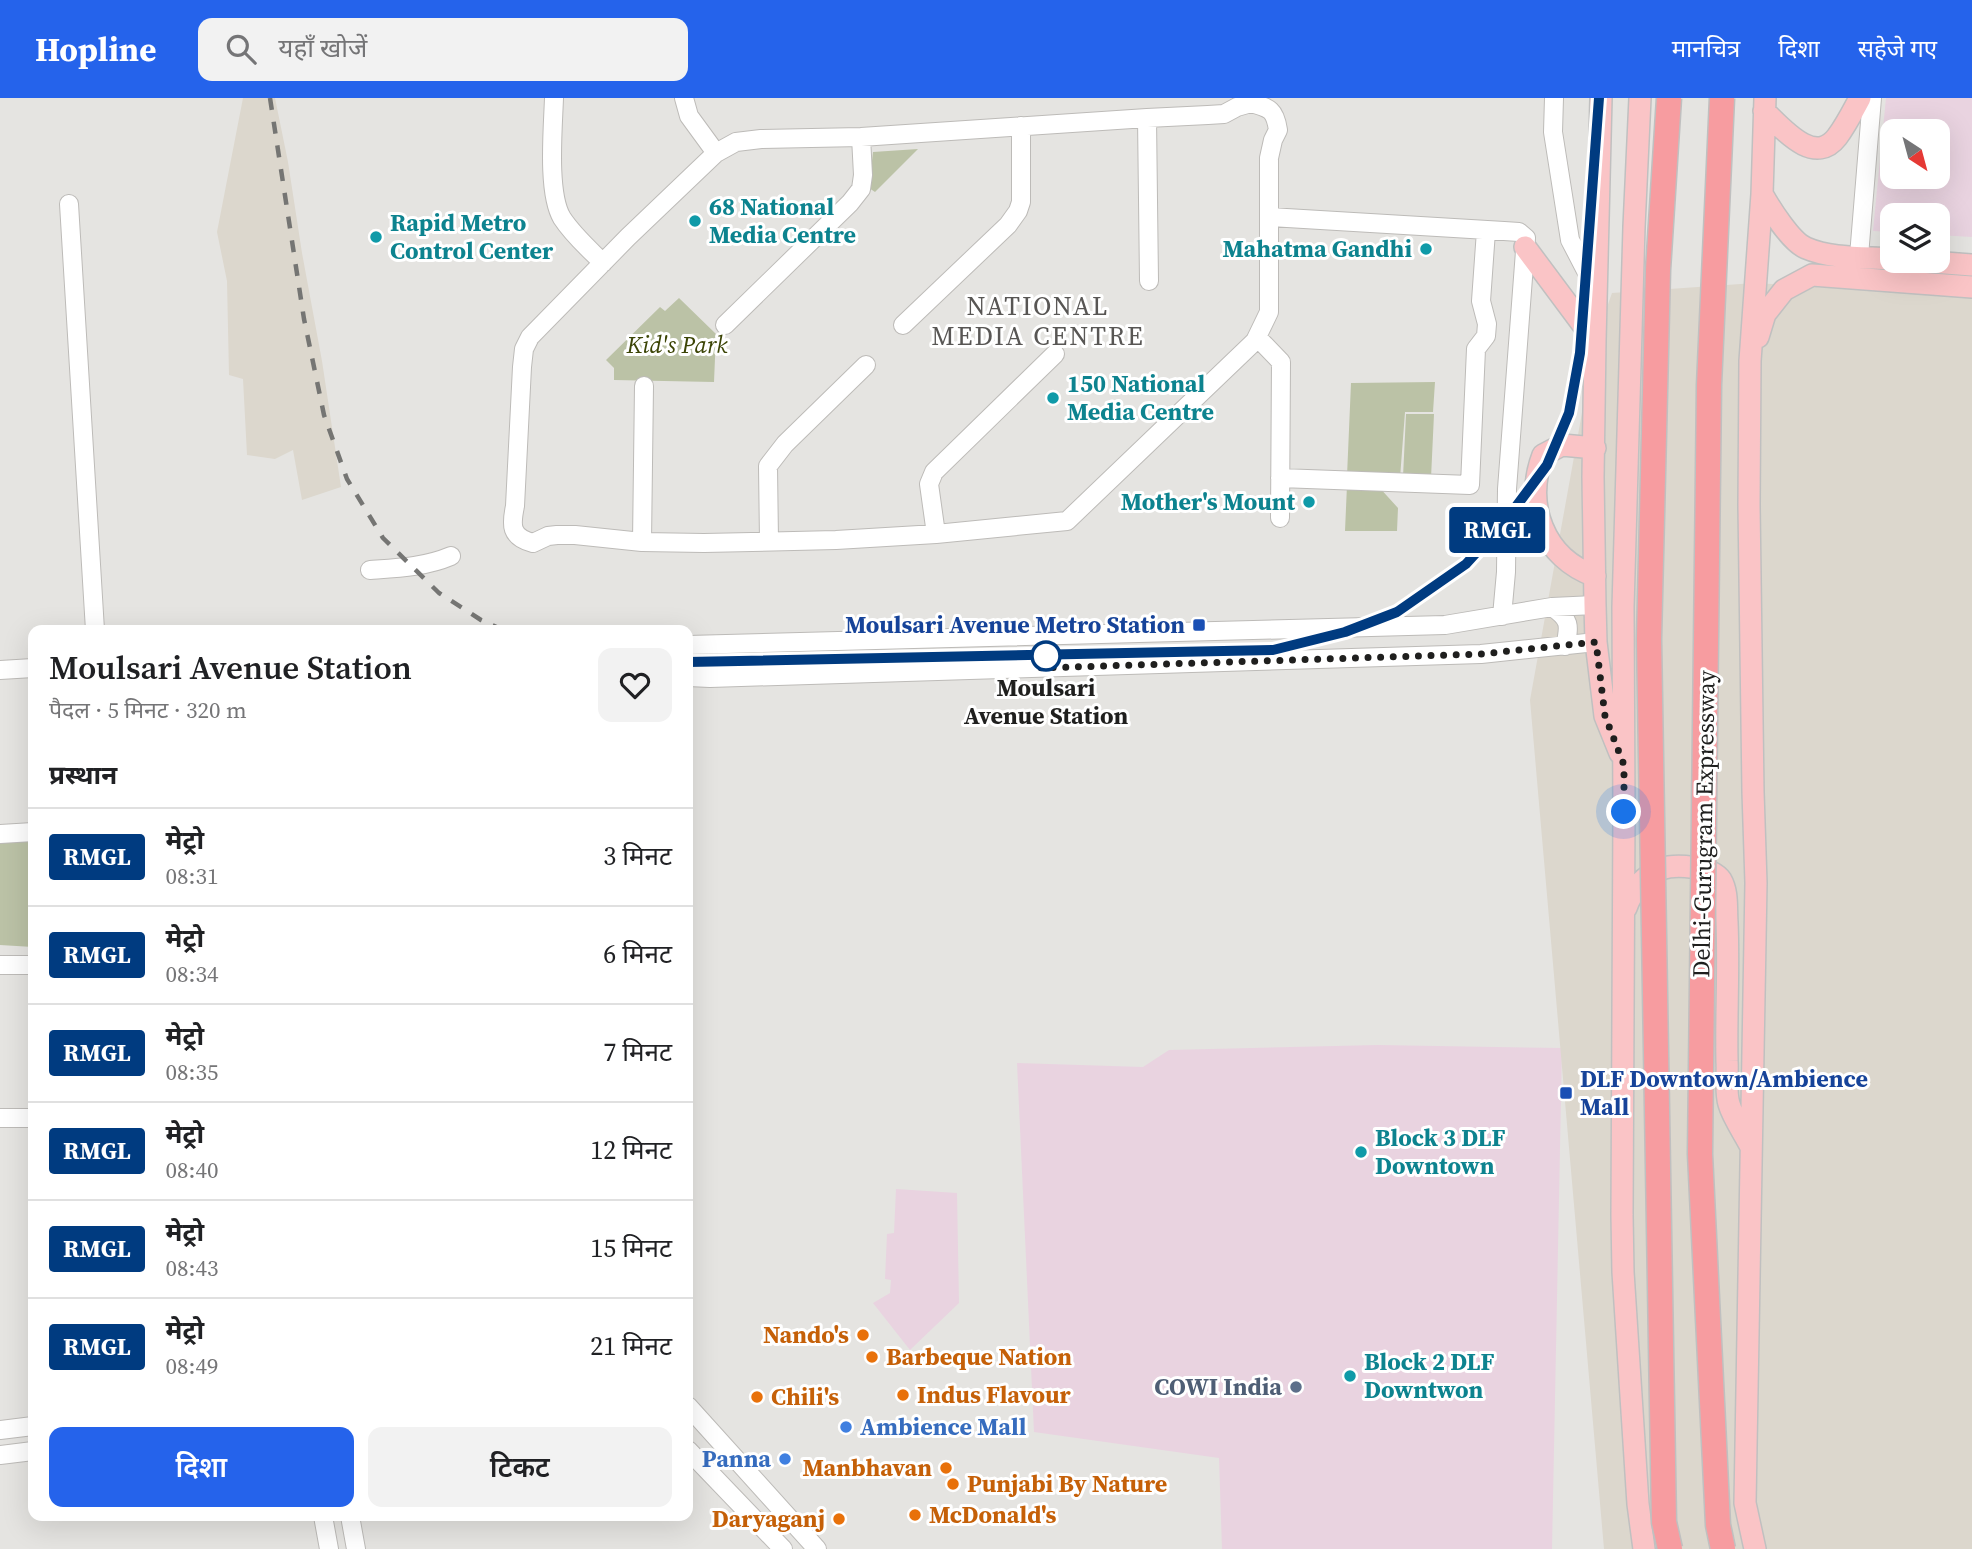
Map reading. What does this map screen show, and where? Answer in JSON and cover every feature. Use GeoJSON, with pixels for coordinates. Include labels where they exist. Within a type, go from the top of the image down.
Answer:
{"type":"FeatureCollection","features":[{"type":"Feature","properties":{"kind":"highway","name":"Delhi-Gurugram Expressway"},"geometry":{"type":"LineString","coordinates":[[1669,98],[1658,270],[1649,639],[1664,1522],[1670,1549]]}},
{"type":"Feature","properties":{"kind":"highway","name":"Delhi-Gurugram Expressway"},"geometry":{"type":"LineString","coordinates":[[1723,98],[1709,385],[1700,1154],[1718,1525],[1723,1549]]}},
{"type":"Feature","properties":{"kind":"main road"},"geometry":{"type":"LineString","coordinates":[[1601,98],[1593,486],[1596,642],[1605,716],[1624,765]]}},
{"type":"Feature","properties":{"kind":"main road"},"geometry":{"type":"LineString","coordinates":[[1640,98],[1623,607],[1623,1272],[1638,1512],[1644,1549]]}},
{"type":"Feature","properties":{"kind":"main road"},"geometry":{"type":"LineString","coordinates":[[1764,105],[1803,145],[1818,148],[1830,145],[1837,137],[1860,98]]}},
{"type":"Feature","properties":{"kind":"main road"},"geometry":{"type":"LineString","coordinates":[[1755,1549],[1745,1503],[1756,883],[1749,505],[1750,361],[1762,194],[1764,105]]}},
{"type":"Feature","properties":{"kind":"main road"},"geometry":{"type":"LineString","coordinates":[[1762,194],[1777,220],[1804,248],[1830,254],[1880,258]]}},
{"type":"Feature","properties":{"kind":"main road"},"geometry":{"type":"LineString","coordinates":[[1525,247],[1595,341]]}},
{"type":"Feature","properties":{"kind":"main road"},"geometry":{"type":"LineString","coordinates":[[1950,263],[1972,265]]}},
{"type":"Feature","properties":{"kind":"main road"},"geometry":{"type":"LineString","coordinates":[[1750,361],[1765,314],[1784,290],[1812,275],[1972,287]]}},
{"type":"Feature","properties":{"kind":"main road"},"geometry":{"type":"LineString","coordinates":[[1595,448],[1562,445],[1543,455],[1537,470],[1534,493],[1536,512],[1544,532],[1557,551],[1580,570],[1595,576]]}},
{"type":"Feature","properties":{"kind":"main road"},"geometry":{"type":"LineString","coordinates":[[1624,913],[1640,882],[1667,867],[1694,868],[1718,876],[1725,891],[1727,919],[1728,1103],[1752,1150]]}},
{"type":"Feature","properties":{"kind":"street"},"geometry":{"type":"LineString","coordinates":[[554,98],[553,184],[556,202],[569,227],[603,263]]}},
{"type":"Feature","properties":{"kind":"street"},"geometry":{"type":"LineString","coordinates":[[684,98],[689,117],[716,153]]}},
{"type":"Feature","properties":{"kind":"street"},"geometry":{"type":"LineString","coordinates":[[1554,98],[1553,132],[1570,240],[1597,292]]}},
{"type":"Feature","properties":{"kind":"street"},"geometry":{"type":"LineString","coordinates":[[1859,256],[1872,98]]}},
{"type":"Feature","properties":{"kind":"street"},"geometry":{"type":"LineString","coordinates":[[1251,103],[1268,108],[1276,118],[1278,131],[1273,139],[1269,158],[1269,312],[1257,337],[1067,521],[936,534],[769,541],[642,542],[557,535],[533,543],[519,538],[512,522],[524,349],[530,337],[603,263],[716,153],[736,142],[754,139],[861,137],[1224,114],[1251,103]]}},
{"type":"Feature","properties":{"kind":"street"},"geometry":{"type":"LineString","coordinates":[[1147,118],[1149,281]]}},
{"type":"Feature","properties":{"kind":"street"},"geometry":{"type":"LineString","coordinates":[[903,325],[995,238],[1018,211],[1021,202],[1021,126]]}},
{"type":"Feature","properties":{"kind":"street"},"geometry":{"type":"LineString","coordinates":[[725,325],[850,204],[861,190],[861,137]]}},
{"type":"Feature","properties":{"kind":"street"},"geometry":{"type":"LineString","coordinates":[[69,204],[95,625]]}},
{"type":"Feature","properties":{"kind":"street"},"geometry":{"type":"LineString","coordinates":[[1269,217],[1519,232],[1526,238],[1507,489],[1506,572],[1502,616]]}},
{"type":"Feature","properties":{"kind":"street"},"geometry":{"type":"LineString","coordinates":[[1280,478],[1470,485],[1476,349],[1486,336],[1487,324],[1481,301],[1486,230]]}},
{"type":"Feature","properties":{"kind":"street"},"geometry":{"type":"LineString","coordinates":[[1257,337],[1281,362],[1280,518]]}},
{"type":"Feature","properties":{"kind":"street"},"geometry":{"type":"LineString","coordinates":[[936,534],[929,484],[934,472],[1055,354]]}},
{"type":"Feature","properties":{"kind":"street"},"geometry":{"type":"LineString","coordinates":[[769,541],[769,462],[866,365]]}},
{"type":"Feature","properties":{"kind":"street"},"geometry":{"type":"LineString","coordinates":[[642,542],[644,386]]}},
{"type":"Feature","properties":{"kind":"street"},"geometry":{"type":"LineString","coordinates":[[370,570],[418,566],[451,556]]}},
{"type":"Feature","properties":{"kind":"street"},"geometry":{"type":"LineString","coordinates":[[693,645],[1445,625],[1552,607],[1595,605]]}},
{"type":"Feature","properties":{"kind":"street"},"geometry":{"type":"LineString","coordinates":[[1552,607],[1564,614],[1567,622],[1565,646]]}},
{"type":"Feature","properties":{"kind":"street"},"geometry":{"type":"LineString","coordinates":[[693,677],[1481,654],[1596,642]]}},
{"type":"Feature","properties":{"kind":"street"},"geometry":{"type":"LineString","coordinates":[[0,670],[28,668]]}},
{"type":"Feature","properties":{"kind":"street"},"geometry":{"type":"LineString","coordinates":[[0,834],[28,832]]}},
{"type":"Feature","properties":{"kind":"street"},"geometry":{"type":"LineString","coordinates":[[0,965],[28,965]]}},
{"type":"Feature","properties":{"kind":"street"},"geometry":{"type":"LineString","coordinates":[[0,1118],[28,1118]]}},
{"type":"Feature","properties":{"kind":"street"},"geometry":{"type":"LineString","coordinates":[[693,1412],[817,1549]]}},
{"type":"Feature","properties":{"kind":"street"},"geometry":{"type":"LineString","coordinates":[[0,1430],[28,1427]]}},
{"type":"Feature","properties":{"kind":"street"},"geometry":{"type":"LineString","coordinates":[[0,1455],[28,1452]]}},
{"type":"Feature","properties":{"kind":"street"},"geometry":{"type":"LineString","coordinates":[[693,1455],[783,1549]]}},
{"type":"Feature","properties":{"kind":"street"},"geometry":{"type":"LineString","coordinates":[[324,1521],[329,1549]]}},
{"type":"Feature","properties":{"kind":"street"},"geometry":{"type":"LineString","coordinates":[[351,1521],[356,1549]]}},
{"type":"Feature","properties":{"kind":"shaded area"},"geometry":{"type":"Polygon","coordinates":[[[243,98],[275,98],[322,361],[341,487],[302,500],[293,450],[275,459],[247,455],[243,379],[229,375],[227,281],[217,232],[243,98]]]}},
{"type":"Feature","properties":{"kind":"shaded area"},"geometry":{"type":"Polygon","coordinates":[[[1886,98],[1972,98],[1972,237],[1950,236],[1950,203],[1880,203],[1880,231],[1873,231],[1880,159],[1880,189],[1950,189],[1950,119],[1884,119],[1886,98]]]}},
{"type":"Feature","properties":{"kind":"shaded area"},"geometry":{"type":"Polygon","coordinates":[[[1755,283],[1972,297],[1972,1549],[1604,1549],[1530,700],[1595,341],[1612,293],[1755,283]]]}},
{"type":"Feature","properties":{"kind":"shaded area"},"geometry":{"type":"Polygon","coordinates":[[[1378,1045],[1562,1048],[1552,1549],[1222,1549],[1219,1458],[1034,1432],[1017,1063],[1143,1067],[1169,1050],[1378,1045]]]}},
{"type":"Feature","properties":{"kind":"shaded area"},"geometry":{"type":"Polygon","coordinates":[[[896,1189],[957,1193],[959,1303],[910,1350],[873,1303],[890,1293],[891,1280],[885,1279],[887,1234],[894,1233],[896,1189]]]}},
{"type":"Feature","properties":{"kind":"green space"},"geometry":{"type":"Polygon","coordinates":[[[918,149],[875,192],[869,188],[873,152],[918,149]]]}},
{"type":"Feature","properties":{"kind":"green space","name":"Kid's Park"},"geometry":{"type":"Polygon","coordinates":[[[679,298],[716,334],[714,382],[614,380],[614,368],[606,360],[660,307],[665,311],[679,298]]]}},
{"type":"Feature","properties":{"kind":"green space"},"geometry":{"type":"Polygon","coordinates":[[[1435,382],[1433,412],[1405,412],[1400,478],[1347,476],[1351,383],[1435,382]]]}},
{"type":"Feature","properties":{"kind":"green space"},"geometry":{"type":"Polygon","coordinates":[[[1406,414],[1434,414],[1431,478],[1403,477],[1406,414]]]}},
{"type":"Feature","properties":{"kind":"green space"},"geometry":{"type":"Polygon","coordinates":[[[1347,485],[1378,486],[1398,508],[1397,531],[1345,531],[1347,485]]]}},
{"type":"Feature","properties":{"kind":"green space"},"geometry":{"type":"Polygon","coordinates":[[[0,832],[28,832],[28,947],[0,945],[0,832]]]}},
{"type":"Feature","properties":{"kind":"railway"},"geometry":{"type":"LineString","coordinates":[[270,98],[304,319],[324,415],[347,479],[383,538],[439,593],[492,625]]}},
{"type":"Feature","properties":{"kind":"railway"},"geometry":{"type":"LineString","coordinates":[[693,662],[1273,650],[1345,632],[1397,612],[1466,564],[1506,520],[1547,465],[1569,413],[1580,353],[1600,98]]}},
{"type":"Feature","properties":{"kind":"metro line","name":"RMGL"},"geometry":{"type":"LineString","coordinates":[[693,662],[1273,650],[1345,632],[1397,612],[1466,564],[1506,520],[1547,465],[1569,413],[1580,353],[1599,98]]}},
{"type":"Feature","properties":{"kind":"place","name":"68 National Media Centre"},"geometry":{"type":"Point","coordinates":[695,221]}},
{"type":"Feature","properties":{"kind":"place","name":"Rapid Metro Control Center"},"geometry":{"type":"Point","coordinates":[376,237]}},
{"type":"Feature","properties":{"kind":"place","name":"Mahatma Gandhi"},"geometry":{"type":"Point","coordinates":[1426,249]}},
{"type":"Feature","properties":{"kind":"place","name":"150 National Media Centre"},"geometry":{"type":"Point","coordinates":[1053,398]}},
{"type":"Feature","properties":{"kind":"place","name":"Mother's Mount"},"geometry":{"type":"Point","coordinates":[1309,502]}},
{"type":"Feature","properties":{"kind":"place","name":"Moulsari Avenue Metro Station"},"geometry":{"type":"Point","coordinates":[1199,625]}},
{"type":"Feature","properties":{"kind":"place","name":"Moulsari Avenue Station"},"geometry":{"type":"Point","coordinates":[1046,656]}},
{"type":"Feature","properties":{"kind":"place","name":"DLF Downtown/Ambience Mall"},"geometry":{"type":"Point","coordinates":[1566,1093]}},
{"type":"Feature","properties":{"kind":"place","name":"Block 3 DLF Downtown"},"geometry":{"type":"Point","coordinates":[1361,1152]}},
{"type":"Feature","properties":{"kind":"place","name":"Nando's"},"geometry":{"type":"Point","coordinates":[863,1335]}},
{"type":"Feature","properties":{"kind":"place","name":"Barbeque Nation"},"geometry":{"type":"Point","coordinates":[872,1357]}},
{"type":"Feature","properties":{"kind":"place","name":"Block 2 DLF Downtwon"},"geometry":{"type":"Point","coordinates":[1350,1376]}},
{"type":"Feature","properties":{"kind":"place","name":"COWI India"},"geometry":{"type":"Point","coordinates":[1296,1387]}},
{"type":"Feature","properties":{"kind":"place","name":"Indus Flavour"},"geometry":{"type":"Point","coordinates":[903,1395]}},
{"type":"Feature","properties":{"kind":"place","name":"Chili's"},"geometry":{"type":"Point","coordinates":[757,1397]}},
{"type":"Feature","properties":{"kind":"place","name":"Ambience Mall"},"geometry":{"type":"Point","coordinates":[846,1427]}},
{"type":"Feature","properties":{"kind":"place","name":"Panna"},"geometry":{"type":"Point","coordinates":[785,1459]}},
{"type":"Feature","properties":{"kind":"place","name":"Manbhavan"},"geometry":{"type":"Point","coordinates":[946,1468]}},
{"type":"Feature","properties":{"kind":"place","name":"Punjabi By Nature"},"geometry":{"type":"Point","coordinates":[953,1484]}},
{"type":"Feature","properties":{"kind":"place","name":"McDonald's"},"geometry":{"type":"Point","coordinates":[915,1515]}},
{"type":"Feature","properties":{"kind":"place","name":"Daryaganj"},"geometry":{"type":"Point","coordinates":[839,1519]}},
{"type":"Feature","properties":{"kind":"district","name":"NATIONAL MEDIA CENTRE"},"geometry":{"type":"Point","coordinates":[1038,321]}},
{"type":"Feature","properties":{"kind":"route"},"geometry":{"type":"LineString","coordinates":[[1046,656],[1041,668],[1481,654],[1596,642],[1605,716],[1624,765],[1624,812]]}}]}
